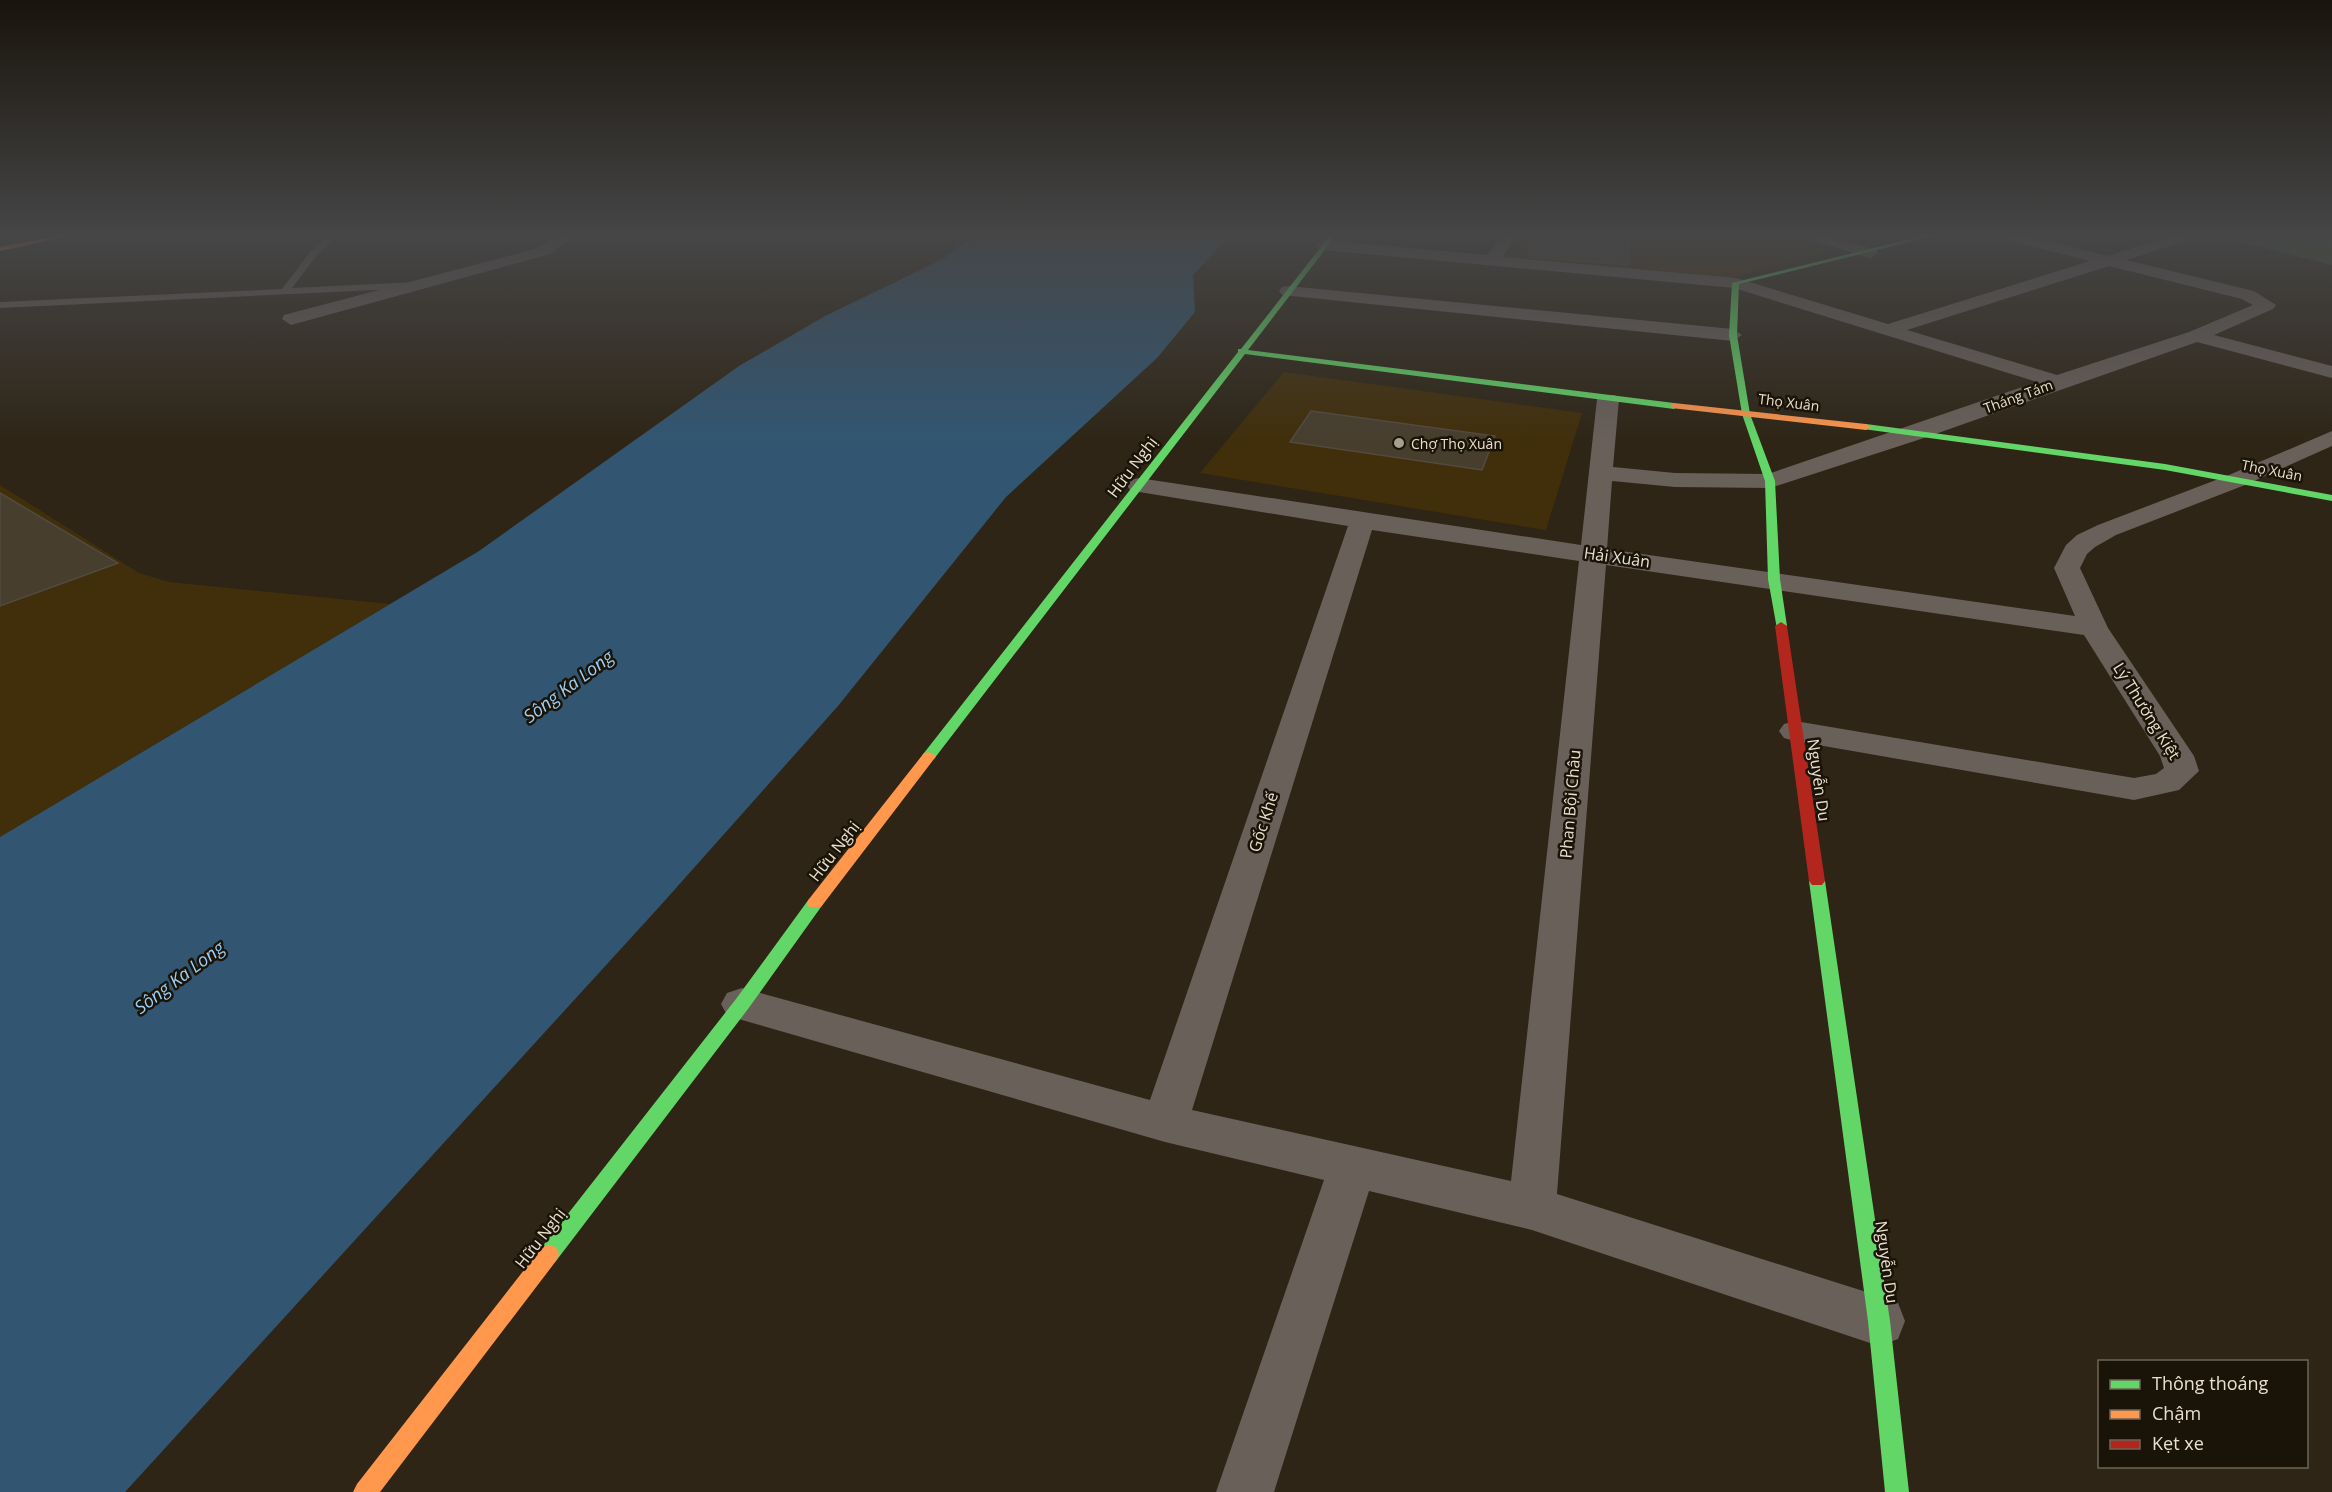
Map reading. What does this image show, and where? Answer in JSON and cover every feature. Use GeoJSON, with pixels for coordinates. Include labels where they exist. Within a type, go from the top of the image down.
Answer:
{"type":"FeatureCollection","features":[{"type":"Feature","properties":{"kind":"street"},"geometry":{"type":"LineString","coordinates":[[291,319],[348,304]]}},
{"type":"Feature","properties":{"kind":"street","name":"Hữu Nghị"},"geometry":{"type":"LineString","coordinates":[[365,1492],[742,1004],[784,943],[1278,304]]}},
{"type":"Feature","properties":{"kind":"street"},"geometry":{"type":"LineString","coordinates":[[1415,304],[1732,335]]}},
{"type":"Feature","properties":{"kind":"street","name":"Nguyễn Du"},"geometry":{"type":"LineString","coordinates":[[1734,304],[1732,335],[1746,414],[1770,481],[1774,579],[1879,1322],[1897,1492]]}},
{"type":"Feature","properties":{"kind":"street"},"geometry":{"type":"LineString","coordinates":[[1802,304],[2057,382]]}},
{"type":"Feature","properties":{"kind":"street"},"geometry":{"type":"LineString","coordinates":[[1887,330],[1971,304]]}},
{"type":"Feature","properties":{"kind":"street","name":"Tháng Tám"},"geometry":{"type":"LineString","coordinates":[[1601,472],[1675,480],[1770,481],[2196,336],[2267,305],[2264,304]]}},
{"type":"Feature","properties":{"kind":"street"},"geometry":{"type":"LineString","coordinates":[[2196,336],[2332,372]]}},
{"type":"Feature","properties":{"kind":"street","name":"Thọ Xuân"},"geometry":{"type":"LineString","coordinates":[[1241,351],[1608,399],[1916,433],[2165,467],[2332,498]]}},
{"type":"Feature","properties":{"kind":"street","name":"Phan Bội Châu"},"geometry":{"type":"LineString","coordinates":[[1532,1208],[1608,399]]}},
{"type":"Feature","properties":{"kind":"street","name":"Lý Thường Kiệt"},"geometry":{"type":"LineString","coordinates":[[1796,731],[2134,789],[2167,782],[2182,771],[2177,756],[2094,628],[2067,568],[2075,551],[2086,541],[2107,530],[2237,480],[2332,438]]}},
{"type":"Feature","properties":{"kind":"street","name":"Hải Xuân"},"geometry":{"type":"LineString","coordinates":[[1139,485],[1362,522],[1774,579],[2094,628]]}},
{"type":"Feature","properties":{"kind":"street","name":"Gốc Khế"},"geometry":{"type":"LineString","coordinates":[[1165,1123],[1362,522]]}},
{"type":"Feature","properties":{"kind":"street"},"geometry":{"type":"LineString","coordinates":[[742,1004],[1165,1123],[1532,1208],[1879,1322]]}},
{"type":"Feature","properties":{"kind":"street"},"geometry":{"type":"LineString","coordinates":[[1245,1492],[1353,1166]]}},
{"type":"Feature","properties":{"kind":"lane"},"geometry":{"type":"LineString","coordinates":[[0,305],[35,304]]}},
{"type":"Feature","properties":{"kind":"shaded area","name":"Chợ Thọ Xuân"},"geometry":{"type":"Polygon","coordinates":[[[1284,372],[1582,413],[1546,530],[1200,473],[1284,372]]]}},
{"type":"Feature","properties":{"kind":"shaded area"},"geometry":{"type":"Polygon","coordinates":[[[0,485],[139,573],[169,582],[390,604],[0,837],[0,485]]]}},
{"type":"Feature","properties":{"kind":"water","name":"Sông Ka Long"},"geometry":{"type":"Polygon","coordinates":[[[851,304],[1195,304],[1195,312],[1157,358],[1006,497],[838,706],[660,906],[125,1492],[0,1492],[0,837],[479,551],[739,366],[851,304]]]}},
{"type":"Feature","properties":{"kind":"building"},"geometry":{"type":"Polygon","coordinates":[[[1311,411],[1495,436],[1482,470],[1290,442],[1311,411]]]}},
{"type":"Feature","properties":{"kind":"building"},"geometry":{"type":"Polygon","coordinates":[[[0,493],[118,563],[0,606],[0,493]]]}},
{"type":"Feature","properties":{"kind":"traffic: fast"},"geometry":{"type":"LineString","coordinates":[[929,756],[1280,304]]}},
{"type":"Feature","properties":{"kind":"traffic: fast"},"geometry":{"type":"LineString","coordinates":[[1735,304],[1733,335],[1746,414],[1770,481],[1774,579],[1781,626]]}},
{"type":"Feature","properties":{"kind":"traffic: fast"},"geometry":{"type":"LineString","coordinates":[[1241,351],[1674,406]]}},
{"type":"Feature","properties":{"kind":"traffic: fast"},"geometry":{"type":"LineString","coordinates":[[1866,427],[2165,467],[2332,498]]}},
{"type":"Feature","properties":{"kind":"traffic: fast"},"geometry":{"type":"LineString","coordinates":[[1817,881],[1879,1321],[1897,1492]]}},
{"type":"Feature","properties":{"kind":"traffic: fast"},"geometry":{"type":"LineString","coordinates":[[549,1254],[742,1004],[815,903]]}},
{"type":"Feature","properties":{"kind":"traffic: slow"},"geometry":{"type":"LineString","coordinates":[[1674,406],[1866,427]]}},
{"type":"Feature","properties":{"kind":"traffic: slow"},"geometry":{"type":"LineString","coordinates":[[815,903],[929,756]]}},
{"type":"Feature","properties":{"kind":"traffic: slow"},"geometry":{"type":"LineString","coordinates":[[365,1492],[549,1254]]}},
{"type":"Feature","properties":{"kind":"traffic: jam"},"geometry":{"type":"LineString","coordinates":[[1781,626],[1817,881]]}},
{"type":"Feature","properties":{"kind":"place","name":"Chợ Thọ Xuân"},"geometry":{"type":"Point","coordinates":[1399,443]}}]}
